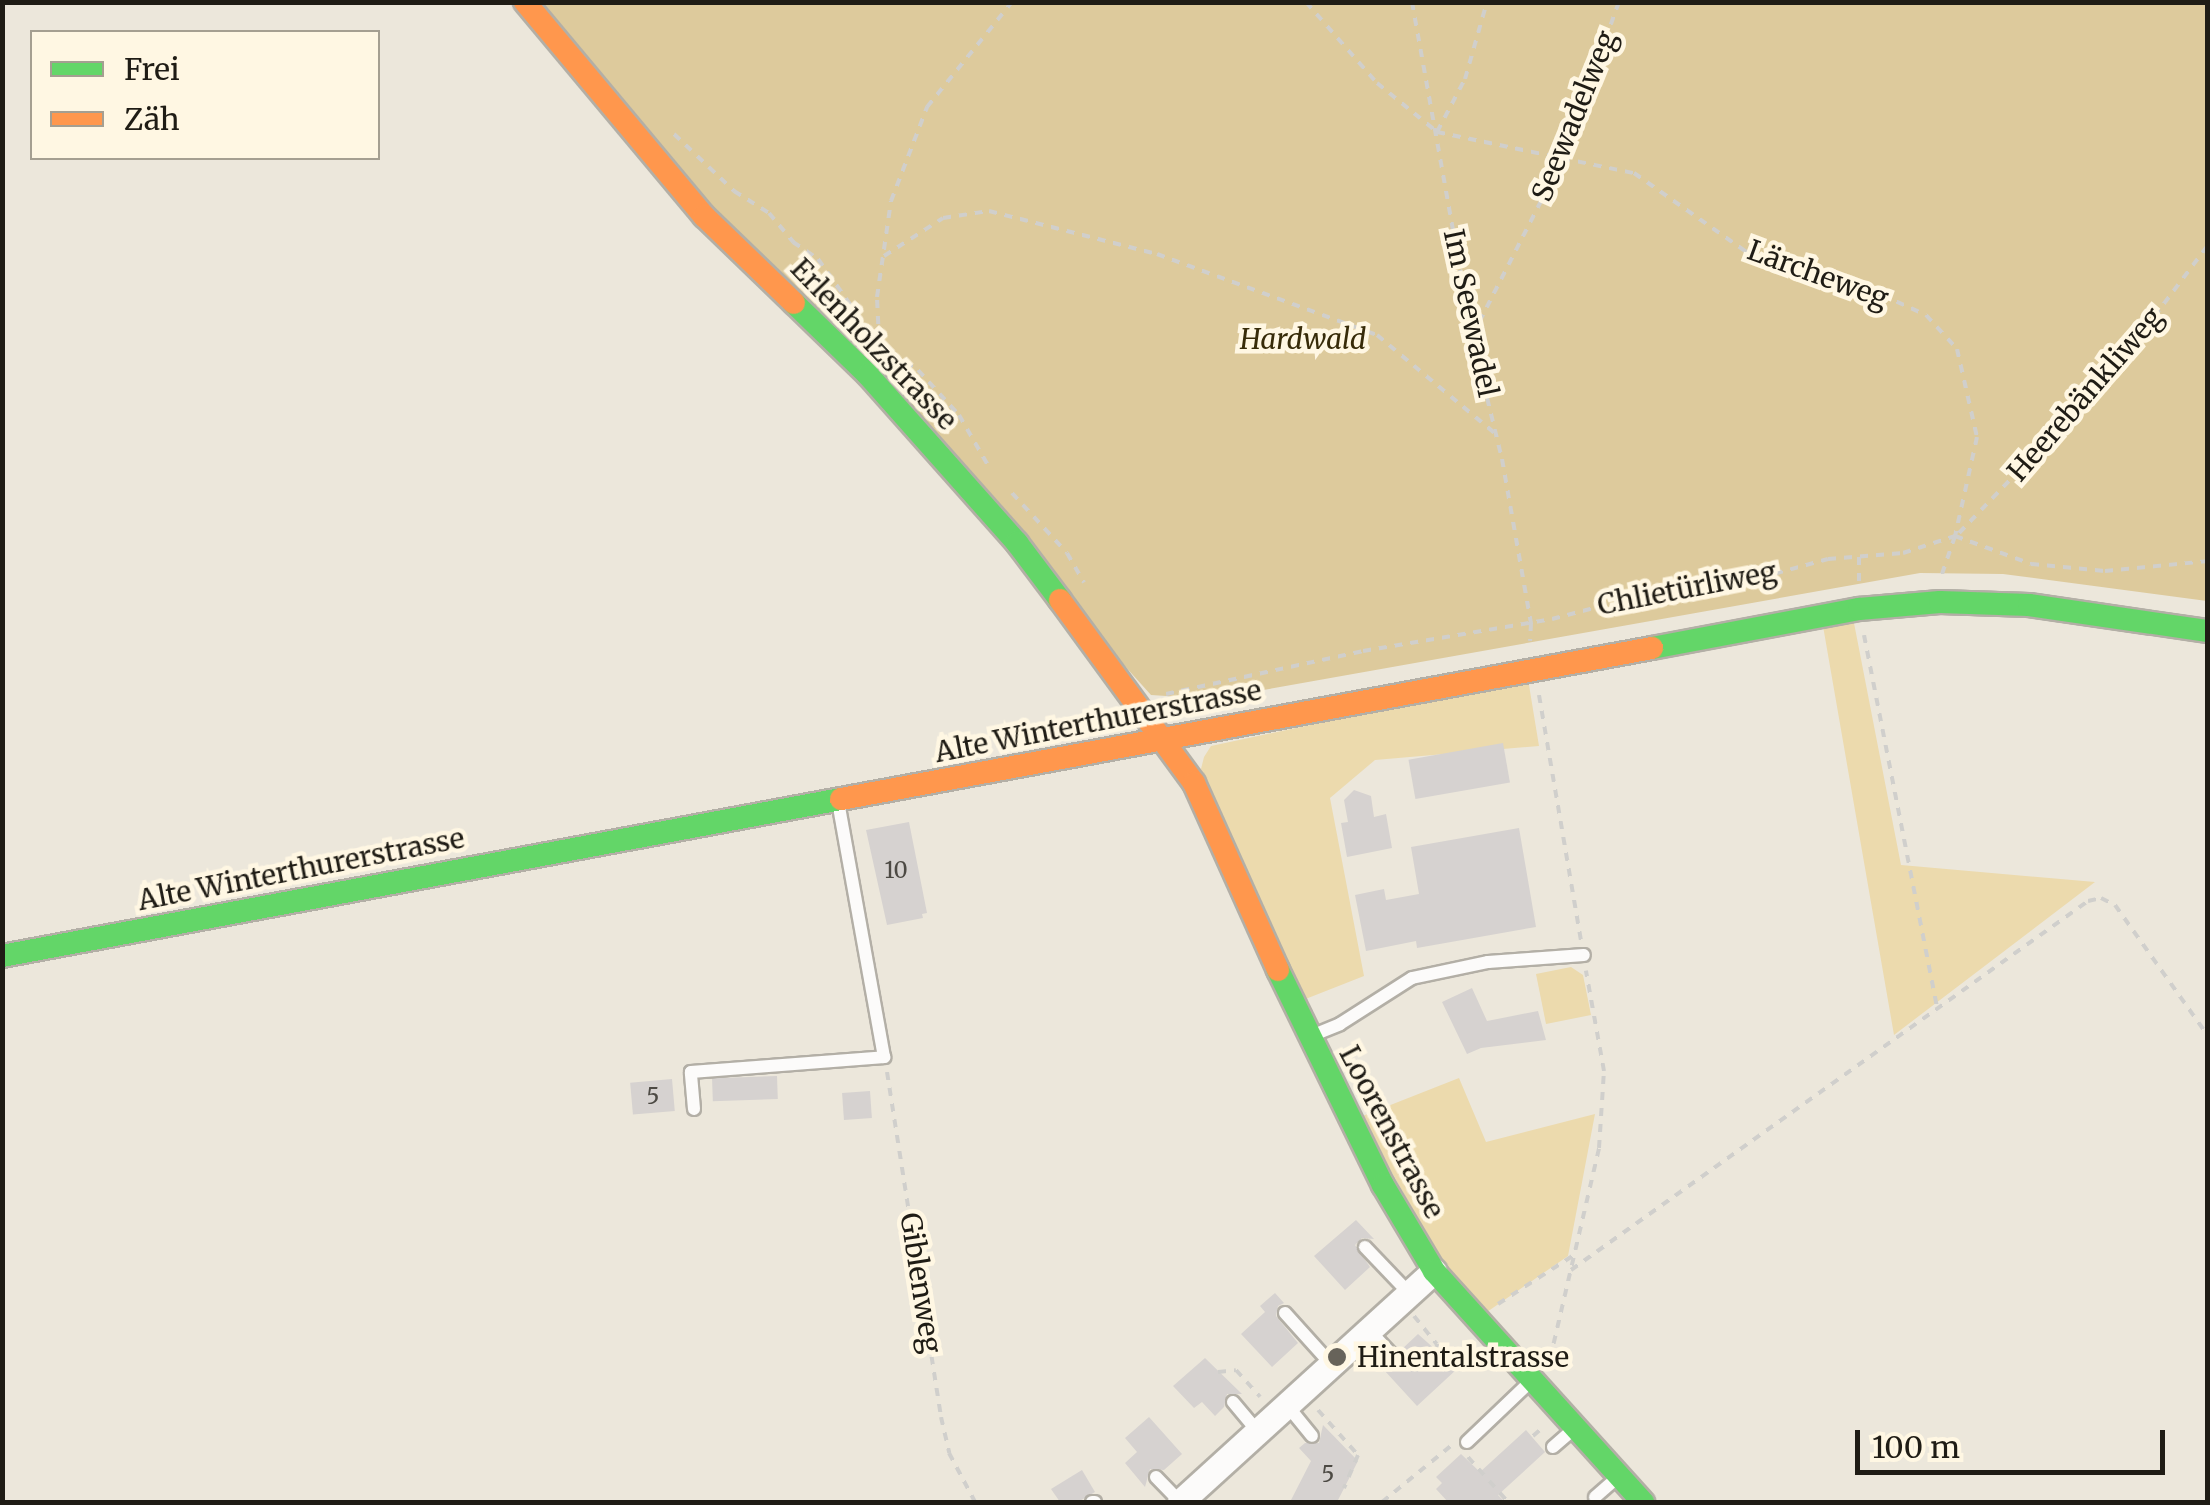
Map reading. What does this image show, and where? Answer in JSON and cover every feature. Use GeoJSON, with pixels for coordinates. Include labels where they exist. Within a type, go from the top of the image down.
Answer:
{"type":"FeatureCollection","features":[{"type":"Feature","properties":{"kind":"main road","name":"Erlenholzstrasse"},"geometry":{"type":"LineString","coordinates":[[525,2],[704,216],[868,376],[1018,543],[1164,741]]}},
{"type":"Feature","properties":{"kind":"main road","name":"Alte Winterthurerstrasse"},"geometry":{"type":"LineString","coordinates":[[2,956],[1859,609],[1940,602],[2029,605],[2208,630]]}},
{"type":"Feature","properties":{"kind":"main road","name":"Loorenstrasse"},"geometry":{"type":"LineString","coordinates":[[1164,741],[1209,813],[1309,1038],[1383,1185],[1434,1271],[1642,1502]]}},
{"type":"Feature","properties":{"kind":"street"},"geometry":{"type":"LineString","coordinates":[[1180,1502],[1257,1430],[1277,1405],[1409,1300],[1434,1271]]}},
{"type":"Feature","properties":{"kind":"lane"},"geometry":{"type":"LineString","coordinates":[[694,1110],[691,1072],[884,1057],[838,799]]}},
{"type":"Feature","properties":{"kind":"lane"},"geometry":{"type":"LineString","coordinates":[[1309,1038],[1340,1024],[1412,978],[1488,962],[1584,955]]}},
{"type":"Feature","properties":{"kind":"lane"},"geometry":{"type":"LineString","coordinates":[[1365,1246],[1409,1300]]}},
{"type":"Feature","properties":{"kind":"lane"},"geometry":{"type":"LineString","coordinates":[[1285,1313],[1330,1363]]}},
{"type":"Feature","properties":{"kind":"lane"},"geometry":{"type":"LineString","coordinates":[[1368,1329],[1393,1356]]}},
{"type":"Feature","properties":{"kind":"lane"},"geometry":{"type":"LineString","coordinates":[[1466,1442],[1536,1387]]}},
{"type":"Feature","properties":{"kind":"lane"},"geometry":{"type":"LineString","coordinates":[[1232,1402],[1257,1430]]}},
{"type":"Feature","properties":{"kind":"lane"},"geometry":{"type":"LineString","coordinates":[[1277,1405],[1312,1436]]}},
{"type":"Feature","properties":{"kind":"lane"},"geometry":{"type":"LineString","coordinates":[[1553,1448],[1576,1428]]}},
{"type":"Feature","properties":{"kind":"lane"},"geometry":{"type":"LineString","coordinates":[[1595,1497],[1619,1476]]}},
{"type":"Feature","properties":{"kind":"lane"},"geometry":{"type":"LineString","coordinates":[[1156,1477],[1180,1502]]}},
{"type":"Feature","properties":{"kind":"path"},"geometry":{"type":"LineString","coordinates":[[868,376],[879,345],[878,297],[891,201],[927,108],[1012,2]]}},
{"type":"Feature","properties":{"kind":"path"},"geometry":{"type":"LineString","coordinates":[[1306,2],[1377,83],[1437,132],[1464,78],[1487,2]]}},
{"type":"Feature","properties":{"kind":"path","name":"Im Seewadel"},"geometry":{"type":"LineString","coordinates":[[1412,2],[1472,336],[1497,435],[1532,623]]}},
{"type":"Feature","properties":{"kind":"path","name":"Seewadelweg"},"geometry":{"type":"LineString","coordinates":[[1472,336],[1562,160],[1619,2]]}},
{"type":"Feature","properties":{"kind":"path"},"geometry":{"type":"LineString","coordinates":[[664,125],[734,192],[769,213],[792,242],[818,259],[879,345]]}},
{"type":"Feature","properties":{"kind":"path","name":"Lärcheweg"},"geometry":{"type":"LineString","coordinates":[[1437,132],[1634,173],[1746,250],[1828,282],[1882,295],[1926,315],[1957,349],[1977,438],[1956,536],[1940,579],[1940,602]]}},
{"type":"Feature","properties":{"kind":"path"},"geometry":{"type":"LineString","coordinates":[[884,256],[942,218],[989,211],[1158,254],[1377,335],[1497,435]]}},
{"type":"Feature","properties":{"kind":"path","name":"Heerebänkliweg"},"geometry":{"type":"LineString","coordinates":[[1956,536],[2075,412],[2135,342],[2208,245]]}},
{"type":"Feature","properties":{"kind":"path"},"geometry":{"type":"LineString","coordinates":[[1956,536],[2031,564],[2068,568],[2105,571],[2208,561]]}},
{"type":"Feature","properties":{"kind":"path","name":"Chlietürliweg"},"geometry":{"type":"LineString","coordinates":[[1166,694],[1364,652],[1532,623],[1622,600],[1744,582],[1828,559],[1903,552],[1956,536]]}},
{"type":"Feature","properties":{"kind":"path"},"geometry":{"type":"LineString","coordinates":[[1859,609],[1938,1012]]}},
{"type":"Feature","properties":{"kind":"path"},"geometry":{"type":"LineString","coordinates":[[1571,1270],[1938,1012],[2088,901],[2101,898],[2114,905],[2208,1036]]}},
{"type":"Feature","properties":{"kind":"path","name":"Giblenweg"},"geometry":{"type":"LineString","coordinates":[[884,1057],[941,1417],[949,1453],[974,1502]]}},
{"type":"Feature","properties":{"kind":"path"},"geometry":{"type":"LineString","coordinates":[[1484,1313],[1574,1255],[1536,1387]]}},
{"type":"Feature","properties":{"kind":"path"},"geometry":{"type":"LineString","coordinates":[[1409,1300],[1438,1344],[1436,1354]]}},
{"type":"Feature","properties":{"kind":"path"},"geometry":{"type":"LineString","coordinates":[[1218,1372],[1236,1370],[1277,1405]]}},
{"type":"Feature","properties":{"kind":"path"},"geometry":{"type":"LineString","coordinates":[[1316,1408],[1358,1456],[1344,1488]]}},
{"type":"Feature","properties":{"kind":"path"},"geometry":{"type":"LineString","coordinates":[[1469,1458],[1508,1502]]}},
{"type":"Feature","properties":{"kind":"path"},"geometry":{"type":"LineString","coordinates":[[1394,1493],[1400,1500]]}},
{"type":"Feature","properties":{"kind":"shaded area"},"geometry":{"type":"Polygon","coordinates":[[[1854,623],[1901,865],[2095,882],[1894,1035],[1823,626],[1854,623]]]}},
{"type":"Feature","properties":{"kind":"shaded area"},"geometry":{"type":"Polygon","coordinates":[[[1528,679],[1539,746],[1375,760],[1330,798],[1364,976],[1303,1000],[1201,769],[1211,746],[1528,679]]]}},
{"type":"Feature","properties":{"kind":"shaded area"},"geometry":{"type":"Polygon","coordinates":[[[1571,967],[1583,975],[1591,1015],[1546,1024],[1536,974],[1571,967]]]}},
{"type":"Feature","properties":{"kind":"shaded area"},"geometry":{"type":"Polygon","coordinates":[[[1459,1078],[1486,1142],[1595,1114],[1568,1256],[1484,1314],[1443,1262],[1360,1117],[1459,1078]]]}},
{"type":"Feature","properties":{"kind":"green space","name":"Hardwald"},"geometry":{"type":"Polygon","coordinates":[[[539,3],[2207,3],[2207,601],[2003,574],[1920,573],[1213,699],[1151,695],[708,204],[539,3]]]}},
{"type":"Feature","properties":{"kind":"building"},"geometry":{"type":"Polygon","coordinates":[[[1503,743],[1510,782],[1415,799],[1408,760],[1503,743]]]}},
{"type":"Feature","properties":{"kind":"building"},"geometry":{"type":"Polygon","coordinates":[[[1354,790],[1371,796],[1374,817],[1386,814],[1392,848],[1347,857],[1341,823],[1348,822],[1344,800],[1354,790]]]}},
{"type":"Feature","properties":{"kind":"building"},"geometry":{"type":"Polygon","coordinates":[[[909,822],[927,913],[922,914],[923,918],[887,925],[866,830],[909,822]]]}},
{"type":"Feature","properties":{"kind":"building"},"geometry":{"type":"Polygon","coordinates":[[[1519,828],[1536,927],[1417,948],[1416,941],[1366,951],[1355,895],[1384,889],[1386,900],[1419,894],[1411,847],[1519,828]]]}},
{"type":"Feature","properties":{"kind":"building"},"geometry":{"type":"Polygon","coordinates":[[[1472,988],[1487,1021],[1538,1011],[1546,1040],[1481,1048],[1467,1054],[1442,1002],[1472,988]]]}},
{"type":"Feature","properties":{"kind":"building"},"geometry":{"type":"Polygon","coordinates":[[[777,1076],[778,1099],[713,1101],[712,1078],[777,1076]]]}},
{"type":"Feature","properties":{"kind":"building"},"geometry":{"type":"Polygon","coordinates":[[[672,1079],[675,1111],[633,1115],[630,1083],[672,1079]]]}},
{"type":"Feature","properties":{"kind":"building"},"geometry":{"type":"Polygon","coordinates":[[[870,1091],[872,1118],[844,1120],[842,1093],[870,1091]]]}},
{"type":"Feature","properties":{"kind":"building"},"geometry":{"type":"Polygon","coordinates":[[[1356,1220],[1374,1239],[1362,1238],[1355,1245],[1370,1267],[1345,1290],[1314,1256],[1356,1220]]]}},
{"type":"Feature","properties":{"kind":"building"},"geometry":{"type":"Polygon","coordinates":[[[1275,1293],[1284,1303],[1278,1306],[1276,1316],[1298,1343],[1272,1367],[1241,1334],[1265,1312],[1260,1306],[1275,1293]]]}},
{"type":"Feature","properties":{"kind":"building"},"geometry":{"type":"Polygon","coordinates":[[[1418,1334],[1457,1369],[1417,1406],[1384,1370],[1400,1363],[1401,1350],[1418,1334]]]}},
{"type":"Feature","properties":{"kind":"building"},"geometry":{"type":"Polygon","coordinates":[[[1205,1358],[1242,1394],[1227,1394],[1224,1407],[1215,1416],[1202,1402],[1194,1408],[1173,1386],[1205,1358]]]}},
{"type":"Feature","properties":{"kind":"building"},"geometry":{"type":"Polygon","coordinates":[[[1149,1417],[1182,1454],[1164,1470],[1150,1469],[1145,1487],[1125,1463],[1137,1452],[1125,1438],[1149,1417]]]}},
{"type":"Feature","properties":{"kind":"building"},"geometry":{"type":"Polygon","coordinates":[[[1323,1425],[1358,1461],[1337,1502],[1290,1502],[1311,1461],[1299,1448],[1305,1443],[1319,1443],[1323,1425]]]}},
{"type":"Feature","properties":{"kind":"building"},"geometry":{"type":"Polygon","coordinates":[[[1526,1430],[1545,1452],[1498,1495],[1505,1502],[1448,1502],[1436,1489],[1442,1483],[1436,1477],[1461,1454],[1480,1472],[1526,1430]]]}},
{"type":"Feature","properties":{"kind":"building"},"geometry":{"type":"Polygon","coordinates":[[[1082,1470],[1095,1492],[1078,1502],[1060,1502],[1051,1489],[1082,1470]]]}},
{"type":"Feature","properties":{"kind":"traffic: fast"},"geometry":{"type":"LineString","coordinates":[[794,303],[868,375],[1017,543],[1060,600]]}},
{"type":"Feature","properties":{"kind":"traffic: fast"},"geometry":{"type":"LineString","coordinates":[[1652,648],[1859,609],[1940,602],[2029,605],[2208,631]]}},
{"type":"Feature","properties":{"kind":"traffic: fast"},"geometry":{"type":"LineString","coordinates":[[2,956],[841,799]]}},
{"type":"Feature","properties":{"kind":"traffic: fast"},"geometry":{"type":"LineString","coordinates":[[1278,970],[1383,1185],[1434,1271],[1643,1502]]}},
{"type":"Feature","properties":{"kind":"traffic: slow"},"geometry":{"type":"LineString","coordinates":[[525,2],[704,216],[794,303]]}},
{"type":"Feature","properties":{"kind":"traffic: slow"},"geometry":{"type":"LineString","coordinates":[[1060,600],[1194,783],[1278,970]]}},
{"type":"Feature","properties":{"kind":"traffic: slow"},"geometry":{"type":"LineString","coordinates":[[841,799],[1652,648]]}},
{"type":"Feature","properties":{"kind":"place","name":"Hinentalstrasse"},"geometry":{"type":"Point","coordinates":[1337,1357]}}]}
